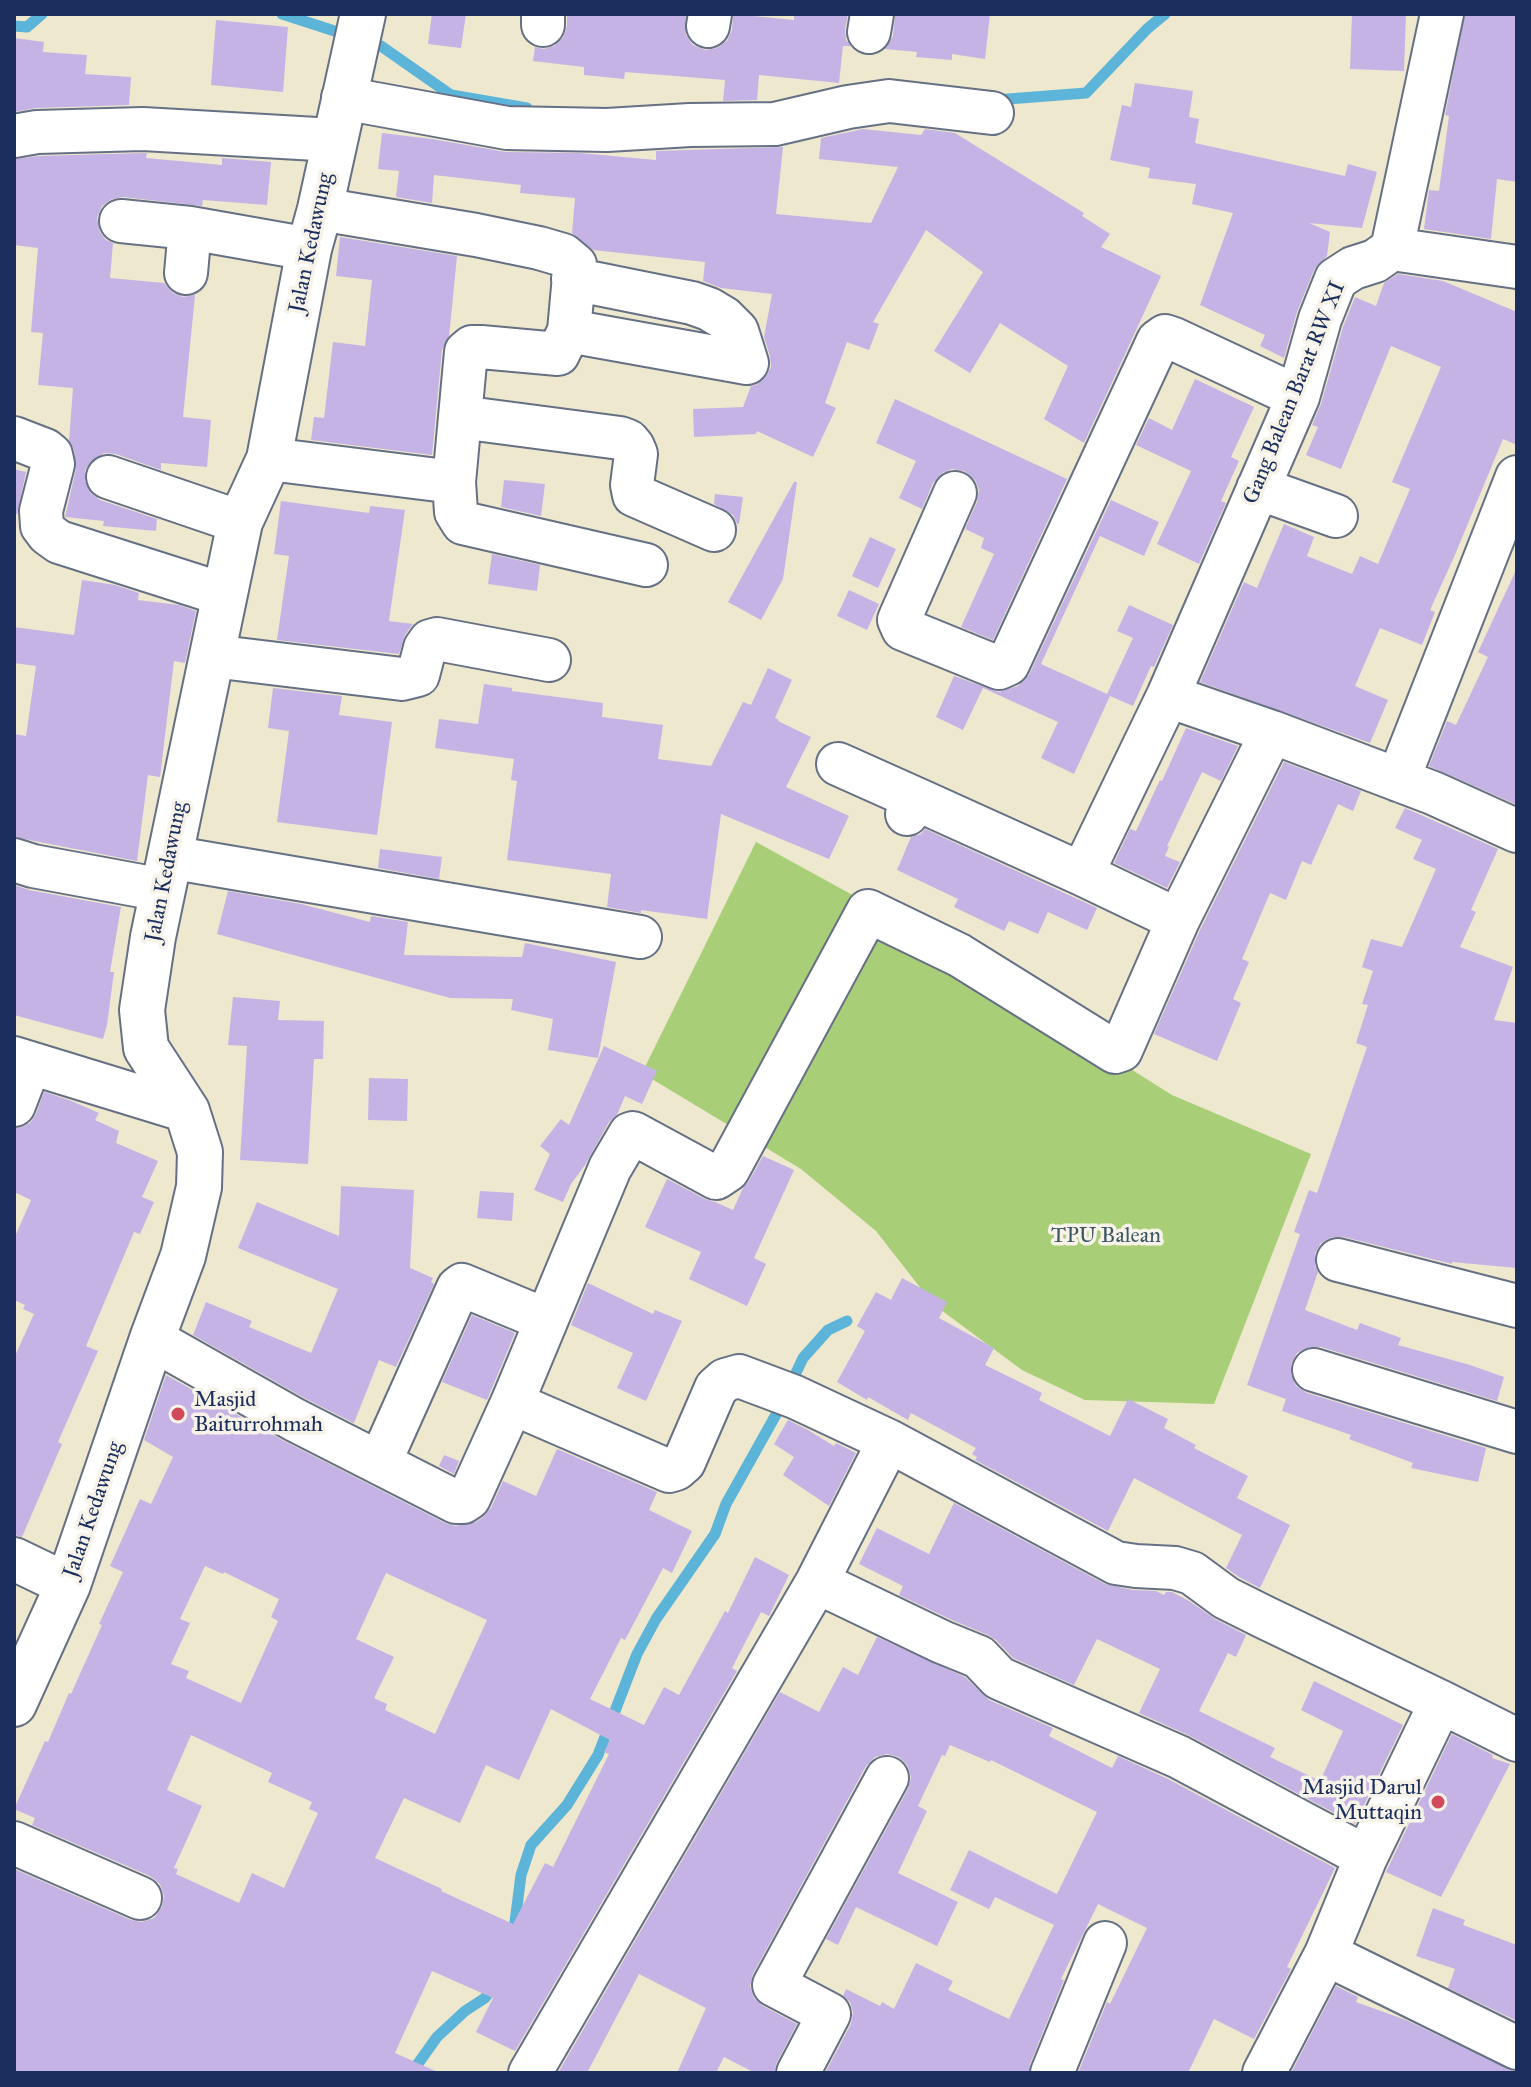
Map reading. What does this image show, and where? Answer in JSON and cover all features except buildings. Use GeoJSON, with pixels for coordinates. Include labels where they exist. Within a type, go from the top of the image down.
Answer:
{"type":"FeatureCollection","features":[{"type":"Feature","properties":{"kind":"main road","name":"Jalan Kedawung"},"geometry":{"type":"LineString","coordinates":[[14,1704],[68,1585],[183,1256],[199,1187],[200,1152],[187,1111],[146,1048],[142,1010],[153,937],[240,522],[269,459],[314,229],[359,30]]}},
{"type":"Feature","properties":{"kind":"street"},"geometry":{"type":"LineString","coordinates":[[1442,14],[1392,249],[1517,267]]}},
{"type":"Feature","properties":{"kind":"street"},"geometry":{"type":"LineString","coordinates":[[14,136],[37,132],[339,119],[578,130],[775,124],[889,101],[992,113]]}},
{"type":"Feature","properties":{"kind":"street"},"geometry":{"type":"LineString","coordinates":[[121,221],[190,228],[476,235],[563,255],[575,265],[569,331],[558,354],[472,347],[466,352],[454,482],[456,512],[463,523],[646,565]]}},
{"type":"Feature","properties":{"kind":"street"},"geometry":{"type":"LineString","coordinates":[[186,273],[190,228]]}},
{"type":"Feature","properties":{"kind":"street","name":"Gang Balean Barat RW XI"},"geometry":{"type":"LineString","coordinates":[[1082,874],[1168,696],[1298,397],[1320,319],[1336,279],[1353,268],[1375,261],[1392,249]]}},
{"type":"Feature","properties":{"kind":"street"},"geometry":{"type":"LineString","coordinates":[[569,331],[747,363],[737,331],[709,309],[573,279]]}},
{"type":"Feature","properties":{"kind":"street"},"geometry":{"type":"LineString","coordinates":[[955,493],[899,620],[903,629],[999,668],[1008,664],[1158,341],[1165,336],[1174,339],[1298,397]]}},
{"type":"Feature","properties":{"kind":"street"},"geometry":{"type":"LineString","coordinates":[[460,417],[628,441],[636,454],[632,485],[634,495],[714,530]]}},
{"type":"Feature","properties":{"kind":"street"},"geometry":{"type":"LineString","coordinates":[[14,438],[51,455],[53,464],[41,511],[42,526],[48,534],[59,542],[225,595]]}},
{"type":"Feature","properties":{"kind":"street"},"geometry":{"type":"LineString","coordinates":[[269,459],[454,482]]}},
{"type":"Feature","properties":{"kind":"street"},"geometry":{"type":"LineString","coordinates":[[108,477],[240,522]]}},
{"type":"Feature","properties":{"kind":"street"},"geometry":{"type":"LineString","coordinates":[[1398,780],[1517,477]]}},
{"type":"Feature","properties":{"kind":"street"},"geometry":{"type":"LineString","coordinates":[[1258,488],[1336,516]]}},
{"type":"Feature","properties":{"kind":"street"},"geometry":{"type":"LineString","coordinates":[[212,656],[402,679],[418,675],[425,648],[430,641],[437,639],[549,660]]}},
{"type":"Feature","properties":{"kind":"street"},"geometry":{"type":"LineString","coordinates":[[1168,696],[1433,793],[1517,831]]}},
{"type":"Feature","properties":{"kind":"street"},"geometry":{"type":"LineString","coordinates":[[152,1339],[295,1420],[456,1502],[463,1502],[469,1498],[512,1403],[610,1168],[630,1134],[716,1178],[728,1170],[868,911],[959,955],[1115,1052],[1121,1050],[1178,920],[1272,732]]}},
{"type":"Feature","properties":{"kind":"street"},"geometry":{"type":"LineString","coordinates":[[838,764],[910,806],[1082,874],[1178,920]]}},
{"type":"Feature","properties":{"kind":"street"},"geometry":{"type":"LineString","coordinates":[[14,860],[33,866],[166,874],[640,937]]}},
{"type":"Feature","properties":{"kind":"street"},"geometry":{"type":"LineString","coordinates":[[14,1105],[22,1061],[187,1111]]}},
{"type":"Feature","properties":{"kind":"street"},"geometry":{"type":"LineString","coordinates":[[1338,1260],[1517,1306]]}},
{"type":"Feature","properties":{"kind":"street"},"geometry":{"type":"LineString","coordinates":[[380,1462],[458,1288],[462,1285],[546,1320]]}},
{"type":"Feature","properties":{"kind":"street"},"geometry":{"type":"LineString","coordinates":[[1314,1370],[1517,1432]]}},
{"type":"Feature","properties":{"kind":"street"},"geometry":{"type":"LineString","coordinates":[[512,1403],[669,1471],[684,1462],[716,1388],[725,1380],[739,1376],[889,1441],[1116,1563],[1175,1568],[1192,1573],[1226,1598],[1516,1737]]}},
{"type":"Feature","properties":{"kind":"street"},"geometry":{"type":"LineString","coordinates":[[530,2073],[817,1582],[889,1441]]}},
{"type":"Feature","properties":{"kind":"street"},"geometry":{"type":"LineString","coordinates":[[14,1559],[68,1585]]}},
{"type":"Feature","properties":{"kind":"street"},"geometry":{"type":"LineString","coordinates":[[817,1582],[979,1657],[999,1678],[1179,1757],[1366,1857]]}},
{"type":"Feature","properties":{"kind":"street"},"geometry":{"type":"LineString","coordinates":[[1264,2073],[1326,1954],[1366,1857],[1441,1702]]}},
{"type":"Feature","properties":{"kind":"street"},"geometry":{"type":"LineString","coordinates":[[798,2073],[829,2014],[774,1985],[887,1778]]}},
{"type":"Feature","properties":{"kind":"street"},"geometry":{"type":"LineString","coordinates":[[14,1843],[140,1898]]}},
{"type":"Feature","properties":{"kind":"street"},"geometry":{"type":"LineString","coordinates":[[1052,2073],[1105,1943]]}},
{"type":"Feature","properties":{"kind":"street"},"geometry":{"type":"LineString","coordinates":[[1326,1954],[1517,2048]]}},
{"type":"Feature","properties":{"kind":"green space","name":"TPU Balean"},"geometry":{"type":"Polygon","coordinates":[[[756,842],[858,898],[1172,1095],[1311,1154],[1214,1404],[1085,1400],[1022,1370],[933,1304],[876,1231],[801,1169],[642,1073],[756,842]]]}},
{"type":"Feature","properties":{"kind":"waterway"},"geometry":{"type":"LineString","coordinates":[[14,26],[27,27],[42,14]]}},
{"type":"Feature","properties":{"kind":"waterway"},"geometry":{"type":"LineString","coordinates":[[282,14],[350,36]]}},
{"type":"Feature","properties":{"kind":"waterway"},"geometry":{"type":"LineString","coordinates":[[995,100],[1086,93],[1165,14]]}},
{"type":"Feature","properties":{"kind":"waterway"},"geometry":{"type":"LineString","coordinates":[[366,41],[381,46],[451,95],[527,108]]}},
{"type":"Feature","properties":{"kind":"waterway"},"geometry":{"type":"LineString","coordinates":[[514,1930],[521,1875],[531,1845],[567,1805],[598,1755],[637,1654],[656,1619],[715,1534],[726,1504],[778,1411],[803,1358],[828,1330],[847,1321]]}},
{"type":"Feature","properties":{"kind":"waterway"},"geometry":{"type":"LineString","coordinates":[[414,2073],[437,2037],[465,2011],[485,1998],[495,1983]]}},
{"type":"Feature","properties":{"kind":"place","name":"Masjid Baiturrohmah"},"geometry":{"type":"Point","coordinates":[178,1414]}},
{"type":"Feature","properties":{"kind":"place","name":"Masjid Darul Muttaqin"},"geometry":{"type":"Point","coordinates":[1438,1802]}}]}
